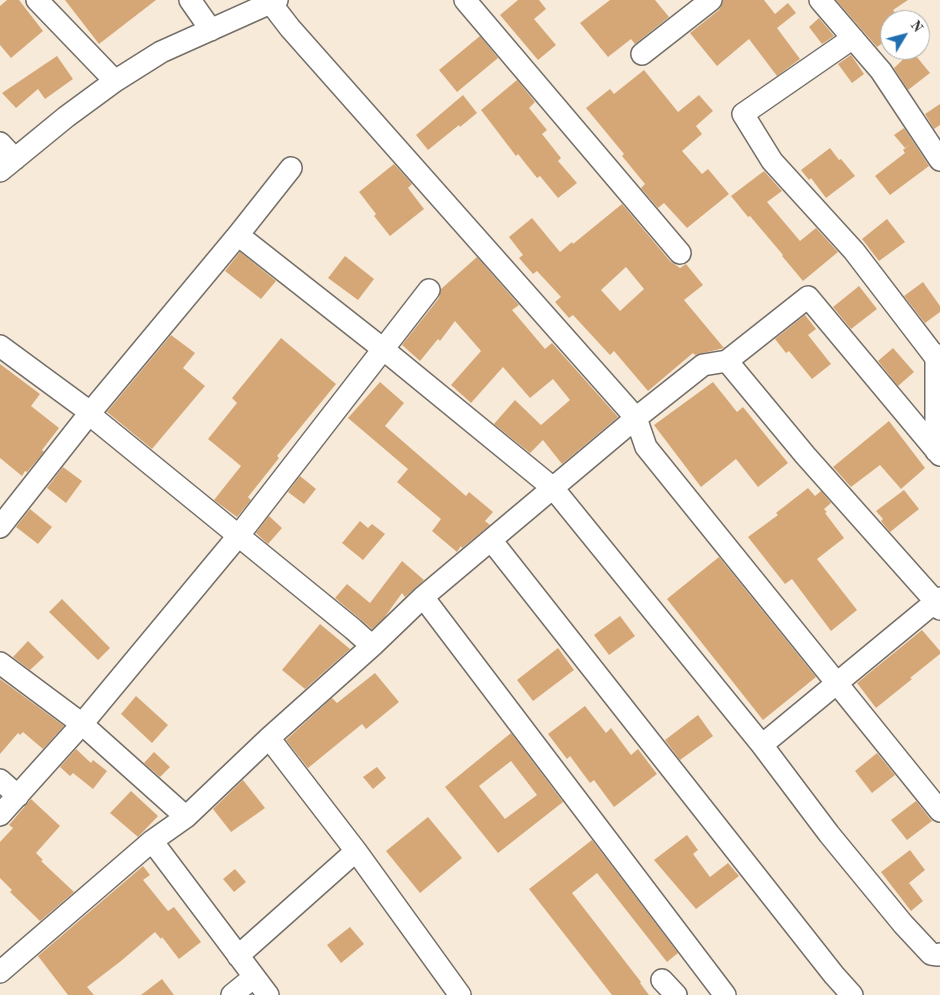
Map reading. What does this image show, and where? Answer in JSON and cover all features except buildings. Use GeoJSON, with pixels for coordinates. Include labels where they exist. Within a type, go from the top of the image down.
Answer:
{"type":"FeatureCollection","features":[{"type":"Feature","properties":{"kind":"street"},"geometry":{"type":"LineString","coordinates":[[37,0],[115,81]]}},
{"type":"Feature","properties":{"kind":"street"},"geometry":{"type":"LineString","coordinates":[[190,0],[211,30]]}},
{"type":"Feature","properties":{"kind":"street"},"geometry":{"type":"LineString","coordinates":[[465,0],[680,253]]}},
{"type":"Feature","properties":{"kind":"street"},"geometry":{"type":"LineString","coordinates":[[642,54],[711,0]]}},
{"type":"Feature","properties":{"kind":"street"},"geometry":{"type":"LineString","coordinates":[[820,0],[880,71],[940,160]]}},
{"type":"Feature","properties":{"kind":"street"},"geometry":{"type":"LineString","coordinates":[[0,143],[8,165],[66,117],[115,81],[162,52],[274,1],[290,28],[636,418],[646,447],[940,811]]}},
{"type":"Feature","properties":{"kind":"street"},"geometry":{"type":"LineString","coordinates":[[853,38],[743,114],[772,161],[854,251],[938,357],[938,453]]}},
{"type":"Feature","properties":{"kind":"street"},"geometry":{"type":"LineString","coordinates":[[0,527],[89,414],[238,235],[291,168]]}},
{"type":"Feature","properties":{"kind":"street"},"geometry":{"type":"LineString","coordinates":[[238,235],[383,349],[553,488],[762,745],[830,834],[903,924],[931,954],[940,954]]}},
{"type":"Feature","properties":{"kind":"street"},"geometry":{"type":"LineString","coordinates":[[0,815],[82,724],[239,535],[429,290]]}},
{"type":"Feature","properties":{"kind":"street"},"geometry":{"type":"LineString","coordinates":[[0,972],[152,842],[186,817],[423,597],[636,418],[703,365],[727,361],[808,297],[938,453]]}},
{"type":"Feature","properties":{"kind":"street"},"geometry":{"type":"LineString","coordinates":[[0,346],[83,407],[89,414],[239,535],[372,646]]}},
{"type":"Feature","properties":{"kind":"street"},"geometry":{"type":"LineString","coordinates":[[727,361],[805,455],[939,603],[836,683],[762,745]]}},
{"type":"Feature","properties":{"kind":"street"},"geometry":{"type":"LineString","coordinates":[[491,540],[834,975],[852,995]]}},
{"type":"Feature","properties":{"kind":"street"},"geometry":{"type":"LineString","coordinates":[[423,597],[725,995]]}},
{"type":"Feature","properties":{"kind":"street"},"geometry":{"type":"LineString","coordinates":[[0,663],[82,724],[186,817]]}},
{"type":"Feature","properties":{"kind":"street"},"geometry":{"type":"LineString","coordinates":[[269,738],[356,851],[460,995]]}},
{"type":"Feature","properties":{"kind":"street"},"geometry":{"type":"LineString","coordinates":[[0,780],[18,796]]}},
{"type":"Feature","properties":{"kind":"street"},"geometry":{"type":"LineString","coordinates":[[152,842],[268,995]]}},
{"type":"Feature","properties":{"kind":"street"},"geometry":{"type":"LineString","coordinates":[[238,956],[356,851]]}},
{"type":"Feature","properties":{"kind":"street"},"geometry":{"type":"LineString","coordinates":[[232,995],[254,978]]}}]}
